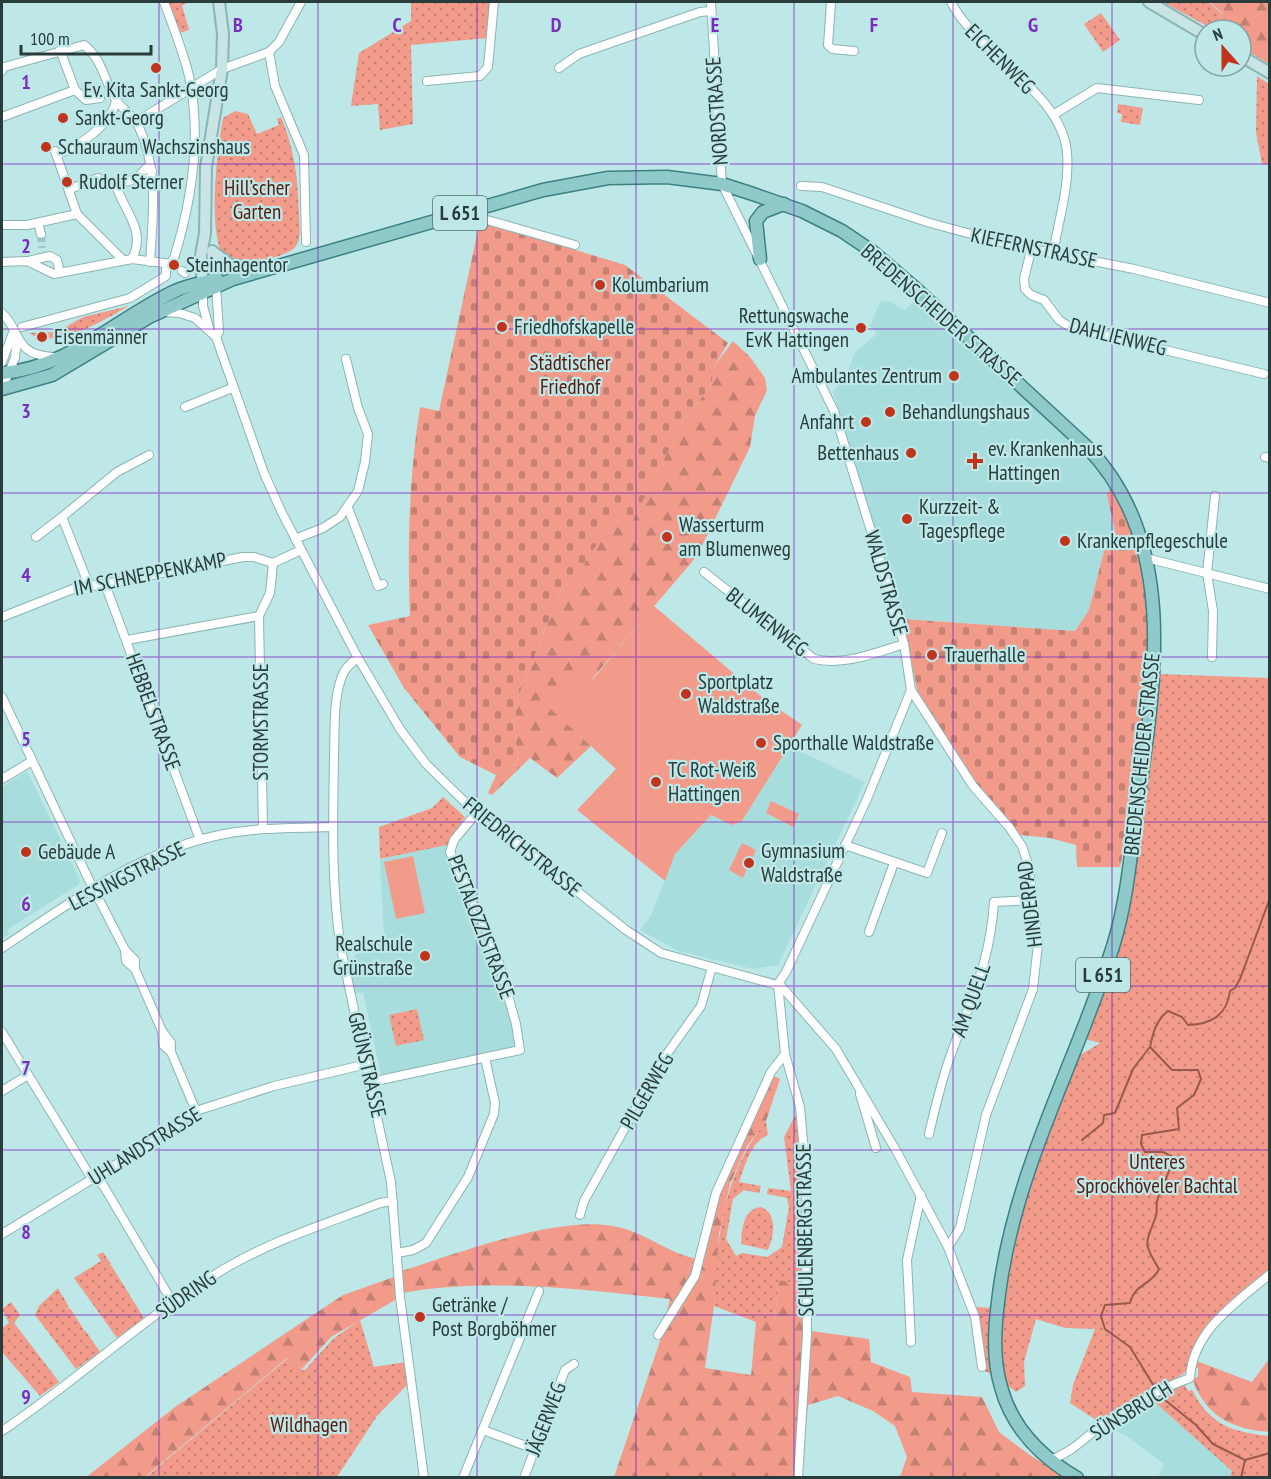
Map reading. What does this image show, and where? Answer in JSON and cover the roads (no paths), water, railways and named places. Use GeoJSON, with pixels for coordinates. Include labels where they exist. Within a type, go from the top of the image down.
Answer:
{"type":"FeatureCollection","features":[{"type":"Feature","properties":{"kind":"main road"},"geometry":{"type":"LineString","coordinates":[[202,287],[201,255],[205,232],[208,147],[222,69],[223,34],[219,2]]}},
{"type":"Feature","properties":{"kind":"main road"},"geometry":{"type":"LineString","coordinates":[[1149,2],[1193,28]]}},
{"type":"Feature","properties":{"kind":"main road"},"geometry":{"type":"LineString","coordinates":[[1253,63],[1269,72]]}},
{"type":"Feature","properties":{"kind":"main road","name":"BREDENSCHEIDER STRASSE"},"geometry":{"type":"LineString","coordinates":[[216,283],[477,208],[563,186],[608,178],[667,177],[722,184],[784,204],[829,224],[873,252],[978,344],[1069,429],[1113,477],[1130,509],[1146,558],[1154,626],[1153,678],[1121,917],[1103,974],[1022,1184],[1005,1251],[997,1314],[996,1363],[1004,1398],[1021,1430],[1050,1460],[1077,1478]]}},
{"type":"Feature","properties":{"kind":"main road"},"geometry":{"type":"LineString","coordinates":[[760,259],[756,221],[764,212],[784,204]]}},
{"type":"Feature","properties":{"kind":"main road"},"geometry":{"type":"LineString","coordinates":[[205,232],[213,252],[216,283]]}},
{"type":"Feature","properties":{"kind":"main road"},"geometry":{"type":"LineString","coordinates":[[213,252],[231,265],[265,270]]}},
{"type":"Feature","properties":{"kind":"main road","name":"L 651"},"geometry":{"type":"LineString","coordinates":[[6,373],[63,357],[166,296],[216,283]]}},
{"type":"Feature","properties":{"kind":"main road","name":"L 651"},"geometry":{"type":"LineString","coordinates":[[2,389],[62,370],[149,316],[202,287]]}},
{"type":"Feature","properties":{"kind":"street"},"geometry":{"type":"LineString","coordinates":[[164,2],[191,86],[194,126],[194,174],[178,245],[178,268]]}},
{"type":"Feature","properties":{"kind":"street"},"geometry":{"type":"LineString","coordinates":[[142,121],[191,86],[222,69],[269,52],[279,42],[301,2]]}},
{"type":"Feature","properties":{"kind":"street"},"geometry":{"type":"LineString","coordinates":[[427,81],[480,76],[488,67],[494,2]]}},
{"type":"Feature","properties":{"kind":"street","name":"NORDSTRASSE"},"geometry":{"type":"LineString","coordinates":[[711,2],[722,184]]}},
{"type":"Feature","properties":{"kind":"street"},"geometry":{"type":"LineString","coordinates":[[831,2],[828,45],[832,49],[854,51]]}},
{"type":"Feature","properties":{"kind":"street","name":"EICHENWEG"},"geometry":{"type":"LineString","coordinates":[[951,2],[977,39],[1039,98],[1053,116],[1065,140],[1067,159],[1053,254]]}},
{"type":"Feature","properties":{"kind":"street"},"geometry":{"type":"LineString","coordinates":[[560,68],[579,54],[700,12],[711,11]]}},
{"type":"Feature","properties":{"kind":"street"},"geometry":{"type":"LineString","coordinates":[[2,67],[84,45],[95,53],[116,100],[142,121],[152,175],[150,262]]}},
{"type":"Feature","properties":{"kind":"street"},"geometry":{"type":"LineString","coordinates":[[60,51],[75,90],[86,100],[100,98]]}},
{"type":"Feature","properties":{"kind":"street"},"geometry":{"type":"LineString","coordinates":[[269,52],[275,86],[304,155],[306,242]]}},
{"type":"Feature","properties":{"kind":"street"},"geometry":{"type":"LineString","coordinates":[[1053,116],[1097,88],[1199,100]]}},
{"type":"Feature","properties":{"kind":"street"},"geometry":{"type":"LineString","coordinates":[[2,117],[75,90]]}},
{"type":"Feature","properties":{"kind":"street"},"geometry":{"type":"LineString","coordinates":[[116,100],[98,129],[86,139],[56,153],[70,189],[76,214],[123,260]]}},
{"type":"Feature","properties":{"kind":"street"},"geometry":{"type":"LineString","coordinates":[[70,189],[98,178],[106,184],[116,185],[141,177],[144,169],[152,175]]}},
{"type":"Feature","properties":{"kind":"street","name":"WALDSTRASSE"},"geometry":{"type":"LineString","coordinates":[[722,184],[834,411],[904,644],[911,690]]}},
{"type":"Feature","properties":{"kind":"street"},"geometry":{"type":"LineString","coordinates":[[116,185],[121,204],[134,223],[138,247],[132,259]]}},
{"type":"Feature","properties":{"kind":"street","name":"KIEFERNSTRASSE"},"geometry":{"type":"LineString","coordinates":[[801,186],[822,187],[930,223],[1031,250],[1134,269],[1269,303]]}},
{"type":"Feature","properties":{"kind":"street"},"geometry":{"type":"LineString","coordinates":[[477,208],[480,218],[575,246]]}},
{"type":"Feature","properties":{"kind":"street"},"geometry":{"type":"LineString","coordinates":[[2,225],[38,223],[76,214]]}},
{"type":"Feature","properties":{"kind":"street"},"geometry":{"type":"LineString","coordinates":[[38,223],[41,234]]}},
{"type":"Feature","properties":{"kind":"street"},"geometry":{"type":"LineString","coordinates":[[132,259],[144,243]]}},
{"type":"Feature","properties":{"kind":"street"},"geometry":{"type":"LineString","coordinates":[[38,262],[42,248]]}},
{"type":"Feature","properties":{"kind":"street","name":"DAHLIENWEG"},"geometry":{"type":"LineString","coordinates":[[1031,250],[1024,279],[1025,289],[1046,302],[1063,324],[1110,338],[1264,374]]}},
{"type":"Feature","properties":{"kind":"street"},"geometry":{"type":"LineString","coordinates":[[2,262],[38,262],[50,256],[57,260],[60,273]]}},
{"type":"Feature","properties":{"kind":"street"},"geometry":{"type":"LineString","coordinates":[[38,262],[49,273],[60,273],[132,259],[178,268]]}},
{"type":"Feature","properties":{"kind":"street"},"geometry":{"type":"LineString","coordinates":[[22,327],[130,298],[178,268]]}},
{"type":"Feature","properties":{"kind":"street","name":"FRIEDRICHSTRASSE"},"geometry":{"type":"LineString","coordinates":[[213,335],[219,332],[216,283]]}},
{"type":"Feature","properties":{"kind":"street","name":"FRIEDRICHSTRASSE"},"geometry":{"type":"LineString","coordinates":[[202,287],[203,306],[264,473],[301,550],[358,658],[400,729],[426,764],[477,812],[617,923],[661,953],[778,984]]}},
{"type":"Feature","properties":{"kind":"street"},"geometry":{"type":"LineString","coordinates":[[149,316],[179,312],[200,320],[213,335]]}},
{"type":"Feature","properties":{"kind":"street"},"geometry":{"type":"LineString","coordinates":[[2,313],[15,336],[34,352],[46,357],[63,357]]}},
{"type":"Feature","properties":{"kind":"street"},"geometry":{"type":"LineString","coordinates":[[2,362],[15,336]]}},
{"type":"Feature","properties":{"kind":"street"},"geometry":{"type":"LineString","coordinates":[[2,389],[15,336]]}},
{"type":"Feature","properties":{"kind":"street"},"geometry":{"type":"LineString","coordinates":[[296,539],[333,522],[348,508],[360,482],[368,434],[358,408],[346,359]]}},
{"type":"Feature","properties":{"kind":"street"},"geometry":{"type":"LineString","coordinates":[[185,407],[232,388]]}},
{"type":"Feature","properties":{"kind":"street"},"geometry":{"type":"LineString","coordinates":[[36,537],[117,472],[149,455]]}},
{"type":"Feature","properties":{"kind":"street"},"geometry":{"type":"LineString","coordinates":[[1212,657],[1213,611],[1207,573],[1215,496]]}},
{"type":"Feature","properties":{"kind":"street"},"geometry":{"type":"LineString","coordinates":[[348,508],[378,586],[383,584]]}},
{"type":"Feature","properties":{"kind":"street"},"geometry":{"type":"LineString","coordinates":[[62,517],[88,583]]}},
{"type":"Feature","properties":{"kind":"street"},"geometry":{"type":"LineString","coordinates":[[127,640],[259,616],[270,593],[273,563],[301,550]]}},
{"type":"Feature","properties":{"kind":"street","name":"IM SCHNEPPENKAMP"},"geometry":{"type":"LineString","coordinates":[[2,616],[88,583],[95,586],[232,558],[254,557],[273,563]]}},
{"type":"Feature","properties":{"kind":"street"},"geometry":{"type":"LineString","coordinates":[[1146,558],[1269,589]]}},
{"type":"Feature","properties":{"kind":"street","name":"BLUMENWEG"},"geometry":{"type":"LineString","coordinates":[[704,572],[814,659],[830,663],[846,661],[904,644]]}},
{"type":"Feature","properties":{"kind":"street","name":"HEBBELSTRASSE"},"geometry":{"type":"LineString","coordinates":[[105,584],[200,840]]}},
{"type":"Feature","properties":{"kind":"street","name":"STORMSTRASSE"},"geometry":{"type":"LineString","coordinates":[[259,616],[262,829]]}},
{"type":"Feature","properties":{"kind":"street","name":"GRÜNSTRASSE"},"geometry":{"type":"LineString","coordinates":[[358,658],[350,663],[342,675],[337,692],[333,827],[338,932],[371,1082],[393,1201],[397,1253],[424,1478]]}},
{"type":"Feature","properties":{"kind":"street"},"geometry":{"type":"LineString","coordinates":[[911,690],[845,844],[786,972],[778,984],[836,1048],[921,1194],[948,1247],[975,1317],[982,1367]]}},
{"type":"Feature","properties":{"kind":"street","name":"HINDERPAD"},"geometry":{"type":"LineString","coordinates":[[911,690],[973,786],[1019,839],[1029,867],[1038,944],[1033,989],[986,1115],[960,1228],[948,1247]]}},
{"type":"Feature","properties":{"kind":"street"},"geometry":{"type":"LineString","coordinates":[[2,697],[125,950],[126,961],[135,969],[162,1031],[162,1043],[171,1052],[196,1111]]}},
{"type":"Feature","properties":{"kind":"street"},"geometry":{"type":"LineString","coordinates":[[2,779],[32,761]]}},
{"type":"Feature","properties":{"kind":"street","name":"PESTALOZZISTRASSE"},"geometry":{"type":"LineString","coordinates":[[477,812],[454,840],[450,852],[495,949],[516,1024],[520,1048],[516,1053],[485,1058]]}},
{"type":"Feature","properties":{"kind":"street","name":"LESSINGSTRASSE"},"geometry":{"type":"LineString","coordinates":[[2,948],[95,889],[157,855],[200,840],[262,829],[333,827]]}},
{"type":"Feature","properties":{"kind":"street"},"geometry":{"type":"LineString","coordinates":[[845,844],[927,873],[942,833]]}},
{"type":"Feature","properties":{"kind":"street"},"geometry":{"type":"LineString","coordinates":[[869,932],[894,863]]}},
{"type":"Feature","properties":{"kind":"street","name":"AM QUELL"},"geometry":{"type":"LineString","coordinates":[[929,1134],[950,1057],[972,1003],[989,951],[994,902],[1033,900]]}},
{"type":"Feature","properties":{"kind":"street","name":"PILGERWEG"},"geometry":{"type":"LineString","coordinates":[[580,1215],[584,1201],[629,1119],[664,1059],[701,1006],[712,968]]}},
{"type":"Feature","properties":{"kind":"street","name":"SCHULENBERGSTRASSE"},"geometry":{"type":"LineString","coordinates":[[778,984],[785,1054],[800,1107],[806,1174],[806,1370],[798,1478]]}},
{"type":"Feature","properties":{"kind":"street"},"geometry":{"type":"LineString","coordinates":[[2,1032],[89,1174],[103,1185],[173,1303]]}},
{"type":"Feature","properties":{"kind":"street"},"geometry":{"type":"LineString","coordinates":[[658,1335],[695,1276],[716,1193],[771,1072],[785,1054]]}},
{"type":"Feature","properties":{"kind":"street"},"geometry":{"type":"LineString","coordinates":[[371,1082],[485,1058],[495,1109],[477,1158],[426,1243],[413,1250],[397,1253]]}},
{"type":"Feature","properties":{"kind":"street","name":"UHLANDSTRASSE"},"geometry":{"type":"LineString","coordinates":[[2,1234],[165,1134],[196,1111],[274,1086],[367,1064]]}},
{"type":"Feature","properties":{"kind":"street"},"geometry":{"type":"LineString","coordinates":[[2,1091],[28,1076]]}},
{"type":"Feature","properties":{"kind":"street"},"geometry":{"type":"LineString","coordinates":[[858,1084],[876,1148]]}},
{"type":"Feature","properties":{"kind":"street"},"geometry":{"type":"LineString","coordinates":[[911,1342],[907,1260],[921,1194]]}},
{"type":"Feature","properties":{"kind":"street","name":"SÜDRING"},"geometry":{"type":"LineString","coordinates":[[2,1431],[173,1303],[225,1268],[264,1248],[380,1203],[393,1201]]}},
{"type":"Feature","properties":{"kind":"street","name":"SÜNSBRUCH"},"geometry":{"type":"LineString","coordinates":[[1050,1460],[1072,1451],[1104,1424],[1152,1394],[1190,1378],[1192,1361],[1207,1330],[1269,1274]]}},
{"type":"Feature","properties":{"kind":"street"},"geometry":{"type":"LineString","coordinates":[[463,1478],[539,1291]]}},
{"type":"Feature","properties":{"kind":"street","name":"JÄGERWEG"},"geometry":{"type":"LineString","coordinates":[[524,1478],[565,1370],[574,1364]]}},
{"type":"Feature","properties":{"kind":"street"},"geometry":{"type":"LineString","coordinates":[[483,1430],[534,1449]]}},
{"type":"Feature","properties":{"kind":"waterway"},"geometry":{"type":"LineString","coordinates":[[1270,898],[1240,979],[1235,988],[1230,991],[1222,1012],[1204,1023],[1188,1025],[1182,1017],[1168,1011],[1156,1027],[1150,1047],[1172,1070],[1198,1070],[1201,1079],[1194,1095],[1177,1108],[1179,1129],[1142,1135],[1141,1144],[1145,1152],[1163,1152],[1173,1157],[1157,1200],[1157,1214],[1147,1243],[1159,1269],[1132,1296],[1130,1303],[1105,1305],[1101,1316],[1105,1329],[1130,1347],[1160,1396],[1196,1425],[1213,1444],[1245,1460],[1270,1453]]}},
{"type":"Feature","properties":{"kind":"waterway"},"geometry":{"type":"LineString","coordinates":[[1082,1140],[1103,1123],[1104,1115],[1115,1113],[1133,1069],[1149,1048]]}},
{"type":"Feature","properties":{"kind":"waterway"},"geometry":{"type":"LineString","coordinates":[[1241,1478],[1245,1460]]}},
{"type":"Feature","properties":{"kind":"tunnel"},"geometry":{"type":"LineString","coordinates":[[41,234],[42,248]]}},
{"type":"Feature","properties":{"kind":"place","name":"Ev. Kita Sankt-Georg"},"geometry":{"type":"Point","coordinates":[156,68]}},
{"type":"Feature","properties":{"kind":"place","name":"Sankt-Georg"},"geometry":{"type":"Point","coordinates":[63,118]}},
{"type":"Feature","properties":{"kind":"place","name":"Schauraum Wachszinshaus"},"geometry":{"type":"Point","coordinates":[46,147]}},
{"type":"Feature","properties":{"kind":"place","name":"Rudolf Sterner"},"geometry":{"type":"Point","coordinates":[67,182]}},
{"type":"Feature","properties":{"kind":"place","name":"Steinhagentor"},"geometry":{"type":"Point","coordinates":[174,265]}},
{"type":"Feature","properties":{"kind":"place","name":"Kolumbarium"},"geometry":{"type":"Point","coordinates":[600,285]}},
{"type":"Feature","properties":{"kind":"place","name":"Friedhofskapelle"},"geometry":{"type":"Point","coordinates":[502,327]}},
{"type":"Feature","properties":{"kind":"place","name":"Rettungswache EvK Hattingen"},"geometry":{"type":"Point","coordinates":[861,328]}},
{"type":"Feature","properties":{"kind":"place","name":"Eisenmänner"},"geometry":{"type":"Point","coordinates":[42,337]}},
{"type":"Feature","properties":{"kind":"place","name":"Ambulantes Zentrum"},"geometry":{"type":"Point","coordinates":[954,376]}},
{"type":"Feature","properties":{"kind":"place","name":"Behandlungshaus"},"geometry":{"type":"Point","coordinates":[890,412]}},
{"type":"Feature","properties":{"kind":"place","name":"Anfahrt"},"geometry":{"type":"Point","coordinates":[866,422]}},
{"type":"Feature","properties":{"kind":"place","name":"Bettenhaus"},"geometry":{"type":"Point","coordinates":[911,453]}},
{"type":"Feature","properties":{"kind":"place","name":"ev. Krankenhaus Hattingen"},"geometry":{"type":"Point","coordinates":[975,461]}},
{"type":"Feature","properties":{"kind":"place","name":"Kurzzeit- & Tagespflege"},"geometry":{"type":"Point","coordinates":[907,519]}},
{"type":"Feature","properties":{"kind":"place","name":"Wasserturm am Blumenweg"},"geometry":{"type":"Point","coordinates":[667,537]}},
{"type":"Feature","properties":{"kind":"place","name":"Krankenpflegeschule"},"geometry":{"type":"Point","coordinates":[1065,541]}},
{"type":"Feature","properties":{"kind":"place","name":"Trauerhalle"},"geometry":{"type":"Point","coordinates":[932,655]}},
{"type":"Feature","properties":{"kind":"place","name":"Sportplatz Waldstraße"},"geometry":{"type":"Point","coordinates":[686,694]}},
{"type":"Feature","properties":{"kind":"place","name":"Sporthalle Waldstraße"},"geometry":{"type":"Point","coordinates":[761,743]}},
{"type":"Feature","properties":{"kind":"place","name":"TC Rot-Weiß Hattingen"},"geometry":{"type":"Point","coordinates":[656,782]}},
{"type":"Feature","properties":{"kind":"place","name":"Gebäude A"},"geometry":{"type":"Point","coordinates":[26,852]}},
{"type":"Feature","properties":{"kind":"place","name":"Gymnasium Waldstraße"},"geometry":{"type":"Point","coordinates":[749,863]}},
{"type":"Feature","properties":{"kind":"place","name":"Realschule Grünstraße"},"geometry":{"type":"Point","coordinates":[425,956]}},
{"type":"Feature","properties":{"kind":"place","name":"Getränke / Post Borgböhmer"},"geometry":{"type":"Point","coordinates":[420,1317]}},
{"type":"Feature","properties":{"kind":"park label","name":"Hill’scher Garten"},"geometry":{"type":"Point","coordinates":[257,200]}},
{"type":"Feature","properties":{"kind":"park label","name":"Städtischer Friedhof"},"geometry":{"type":"Point","coordinates":[570,375]}},
{"type":"Feature","properties":{"kind":"park label","name":"Unteres Sprockhöveler Bachtal"},"geometry":{"type":"Point","coordinates":[1157,1174]}},
{"type":"Feature","properties":{"kind":"park label","name":"Wildhagen"},"geometry":{"type":"Point","coordinates":[309,1425]}}]}
